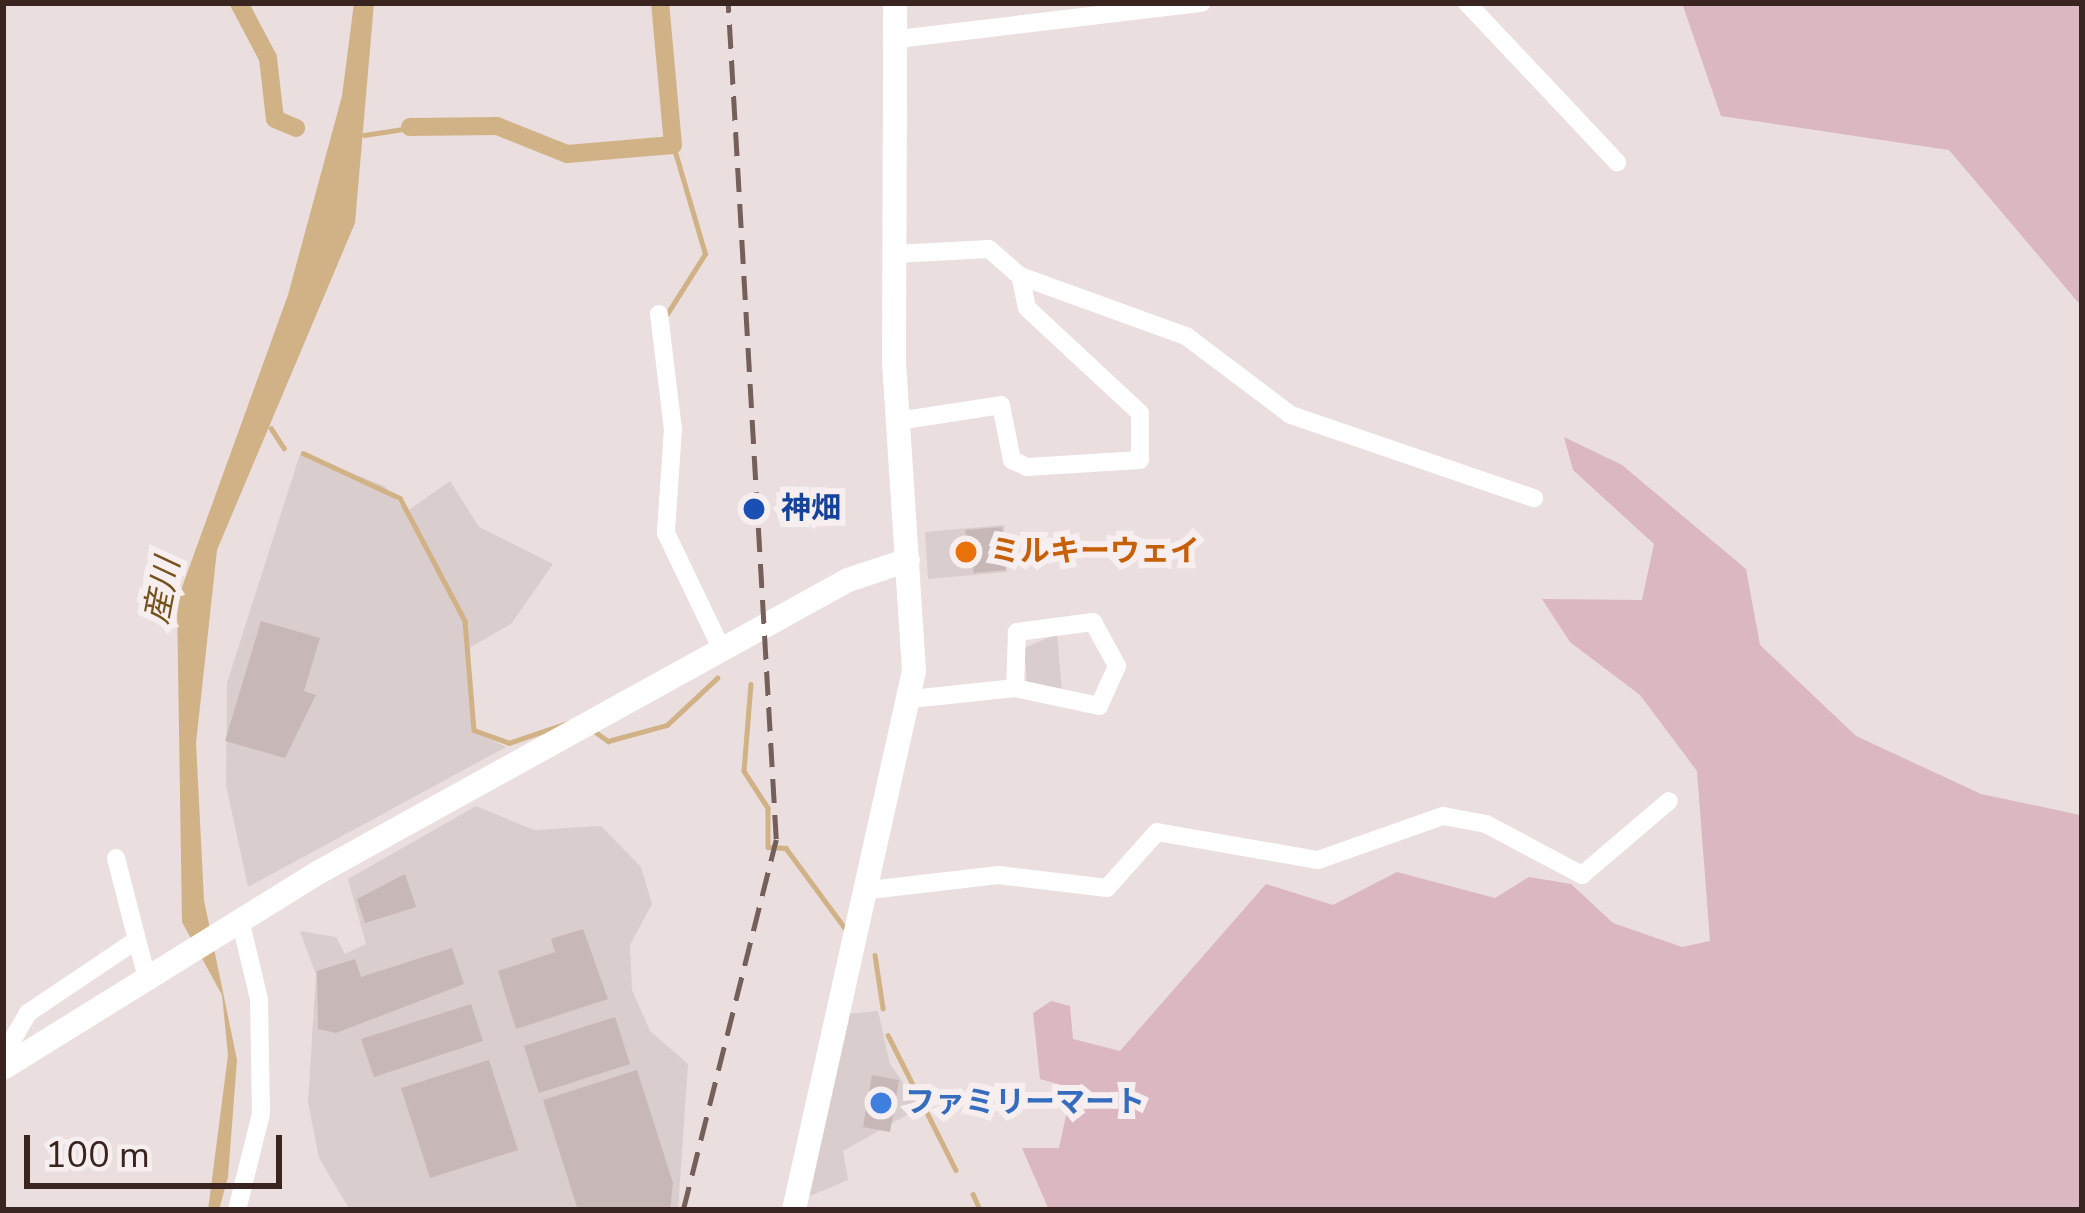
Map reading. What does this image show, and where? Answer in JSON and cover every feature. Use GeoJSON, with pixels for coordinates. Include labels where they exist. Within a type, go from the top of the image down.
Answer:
{"type":"FeatureCollection","features":[{"type":"Feature","properties":{"kind":"street"},"geometry":{"type":"LineString","coordinates":[[794,1210],[911,699],[898,421],[895,3]]}},
{"type":"Feature","properties":{"kind":"street"},"geometry":{"type":"LineString","coordinates":[[898,39],[1202,3]]}},
{"type":"Feature","properties":{"kind":"street"},"geometry":{"type":"LineString","coordinates":[[1467,3],[1617,162]]}},
{"type":"Feature","properties":{"kind":"street"},"geometry":{"type":"LineString","coordinates":[[896,254],[976,246],[1020,276],[1186,337],[1291,415],[1534,498]]}},
{"type":"Feature","properties":{"kind":"street"},"geometry":{"type":"LineString","coordinates":[[898,421],[1000,405],[1012,460],[1027,466],[1140,460],[1140,412],[1027,308],[1020,276]]}},
{"type":"Feature","properties":{"kind":"street"},"geometry":{"type":"LineString","coordinates":[[659,314],[674,429],[666,533],[721,648]]}},
{"type":"Feature","properties":{"kind":"street"},"geometry":{"type":"LineString","coordinates":[[3,1068],[236,923],[721,648],[908,560]]}},
{"type":"Feature","properties":{"kind":"street"},"geometry":{"type":"LineString","coordinates":[[911,699],[1015,688],[1099,706],[1117,666],[1094,622],[1017,632],[1015,688]]}},
{"type":"Feature","properties":{"kind":"street"},"geometry":{"type":"LineString","coordinates":[[870,890],[998,875],[1108,888],[1156,832],[1318,860],[1443,816],[1486,824],[1582,874],[1669,801]]}},
{"type":"Feature","properties":{"kind":"street"},"geometry":{"type":"LineString","coordinates":[[116,858],[135,941],[150,978]]}},
{"type":"Feature","properties":{"kind":"street"},"geometry":{"type":"LineString","coordinates":[[236,923],[259,999],[261,1114],[237,1210]]}},
{"type":"Feature","properties":{"kind":"street"},"geometry":{"type":"LineString","coordinates":[[3,1056],[28,1013],[135,941]]}},
{"type":"Feature","properties":{"kind":"shaded area","name":"産川"},"geometry":{"type":"Polygon","coordinates":[[[354,3],[374,3],[355,223],[217,550],[196,743],[204,900],[237,1060],[228,1177],[219,1210],[208,1210],[228,1055],[222,995],[182,922],[177,601],[288,295],[342,96],[354,3]]]}},
{"type":"Feature","properties":{"kind":"shaded area"},"geometry":{"type":"Polygon","coordinates":[[[1682,3],[2082,3],[2082,307],[1949,150],[1721,116],[1682,3]]]}},
{"type":"Feature","properties":{"kind":"shaded area"},"geometry":{"type":"Polygon","coordinates":[[[1564,437],[1622,465],[1746,569],[1760,645],[1856,736],[1981,794],[2080,815],[2082,798],[2082,1210],[1049,1210],[1022,1148],[1059,1148],[1072,1088],[1040,1079],[1033,1013],[1051,1001],[1070,1006],[1073,1039],[1120,1051],[1266,884],[1333,905],[1397,872],[1495,898],[1529,877],[1571,884],[1613,923],[1682,947],[1710,941],[1697,771],[1640,695],[1570,642],[1542,599],[1642,600],[1654,544],[1573,470],[1564,437]]]}},
{"type":"Feature","properties":{"kind":"shaded area"},"geometry":{"type":"Polygon","coordinates":[[[300,454],[385,486],[406,512],[450,481],[479,527],[553,564],[511,624],[469,648],[473,731],[506,747],[248,887],[226,785],[227,683],[300,454]]]}},
{"type":"Feature","properties":{"kind":"shaded area","name":"ミルキーウェイ"},"geometry":{"type":"Polygon","coordinates":[[[1004,525],[1007,572],[928,579],[925,532],[1004,525]]]}},
{"type":"Feature","properties":{"kind":"shaded area"},"geometry":{"type":"Polygon","coordinates":[[[1057,634],[1062,692],[1027,683],[1024,648],[1057,634]]]}},
{"type":"Feature","properties":{"kind":"shaded area"},"geometry":{"type":"Polygon","coordinates":[[[476,806],[534,830],[601,826],[641,867],[652,904],[630,945],[632,990],[650,1031],[688,1064],[678,1210],[350,1210],[319,1158],[308,1102],[316,975],[300,931],[336,937],[345,954],[366,944],[348,879],[476,806]]]}},
{"type":"Feature","properties":{"kind":"shaded area"},"geometry":{"type":"Polygon","coordinates":[[[878,1011],[890,1064],[921,1107],[843,1151],[848,1180],[805,1198],[847,1014],[878,1011]]]}},
{"type":"Feature","properties":{"kind":"building"},"geometry":{"type":"Polygon","coordinates":[[[1002,527],[1006,570],[974,573],[965,530],[1002,527]]]}},
{"type":"Feature","properties":{"kind":"building"},"geometry":{"type":"Polygon","coordinates":[[[261,621],[320,638],[304,691],[316,695],[285,758],[225,741],[261,621]]]}},
{"type":"Feature","properties":{"kind":"building"},"geometry":{"type":"Polygon","coordinates":[[[405,874],[416,907],[365,923],[357,899],[405,874]]]}},
{"type":"Feature","properties":{"kind":"building"},"geometry":{"type":"Polygon","coordinates":[[[583,929],[608,999],[516,1029],[498,971],[555,952],[551,939],[583,929]]]}},
{"type":"Feature","properties":{"kind":"building"},"geometry":{"type":"Polygon","coordinates":[[[452,948],[464,984],[336,1033],[318,1029],[317,971],[355,959],[361,977],[452,948]]]}},
{"type":"Feature","properties":{"kind":"building"},"geometry":{"type":"Polygon","coordinates":[[[471,1004],[483,1041],[374,1077],[361,1039],[471,1004]]]}},
{"type":"Feature","properties":{"kind":"building"},"geometry":{"type":"Polygon","coordinates":[[[615,1017],[630,1064],[539,1093],[524,1046],[615,1017]]]}},
{"type":"Feature","properties":{"kind":"building"},"geometry":{"type":"Polygon","coordinates":[[[489,1060],[518,1150],[430,1178],[401,1088],[489,1060]]]}},
{"type":"Feature","properties":{"kind":"building"},"geometry":{"type":"Polygon","coordinates":[[[637,1070],[673,1183],[670,1210],[578,1210],[543,1100],[637,1070]]]}},
{"type":"Feature","properties":{"kind":"building","name":"ファミリーマート"},"geometry":{"type":"Polygon","coordinates":[[[872,1075],[899,1080],[890,1132],[863,1127],[872,1075]]]}},
{"type":"Feature","properties":{"kind":"waterway"},"geometry":{"type":"LineString","coordinates":[[239,3],[268,58],[275,119],[296,128]]}},
{"type":"Feature","properties":{"kind":"waterway"},"geometry":{"type":"LineString","coordinates":[[410,127],[497,126],[567,154],[673,145],[660,3]]}},
{"type":"Feature","properties":{"kind":"waterway"},"geometry":{"type":"LineString","coordinates":[[364,135],[416,127]]}},
{"type":"Feature","properties":{"kind":"waterway"},"geometry":{"type":"LineString","coordinates":[[667,314],[705,254],[673,145]]}},
{"type":"Feature","properties":{"kind":"waterway"},"geometry":{"type":"LineString","coordinates":[[271,428],[284,448]]}},
{"type":"Feature","properties":{"kind":"waterway"},"geometry":{"type":"LineString","coordinates":[[303,453],[400,498],[465,621],[474,730],[509,743],[579,719]]}},
{"type":"Feature","properties":{"kind":"waterway"},"geometry":{"type":"LineString","coordinates":[[593,730],[608,741],[667,725],[717,678]]}},
{"type":"Feature","properties":{"kind":"waterway"},"geometry":{"type":"LineString","coordinates":[[751,684],[744,771],[768,808],[768,847],[786,848],[845,928]]}},
{"type":"Feature","properties":{"kind":"waterway"},"geometry":{"type":"LineString","coordinates":[[875,955],[883,1008]]}},
{"type":"Feature","properties":{"kind":"waterway"},"geometry":{"type":"LineString","coordinates":[[888,1035],[956,1170]]}},
{"type":"Feature","properties":{"kind":"waterway"},"geometry":{"type":"LineString","coordinates":[[973,1194],[980,1210]]}},
{"type":"Feature","properties":{"kind":"railway"},"geometry":{"type":"LineString","coordinates":[[683,1210],[776,839],[728,3]]}},
{"type":"Feature","properties":{"kind":"place","name":"神畑"},"geometry":{"type":"Point","coordinates":[754,509]}},
{"type":"Feature","properties":{"kind":"place","name":"ミルキーウェイ"},"geometry":{"type":"Point","coordinates":[966,552]}},
{"type":"Feature","properties":{"kind":"place","name":"ファミリーマート"},"geometry":{"type":"Point","coordinates":[881,1103]}}]}
